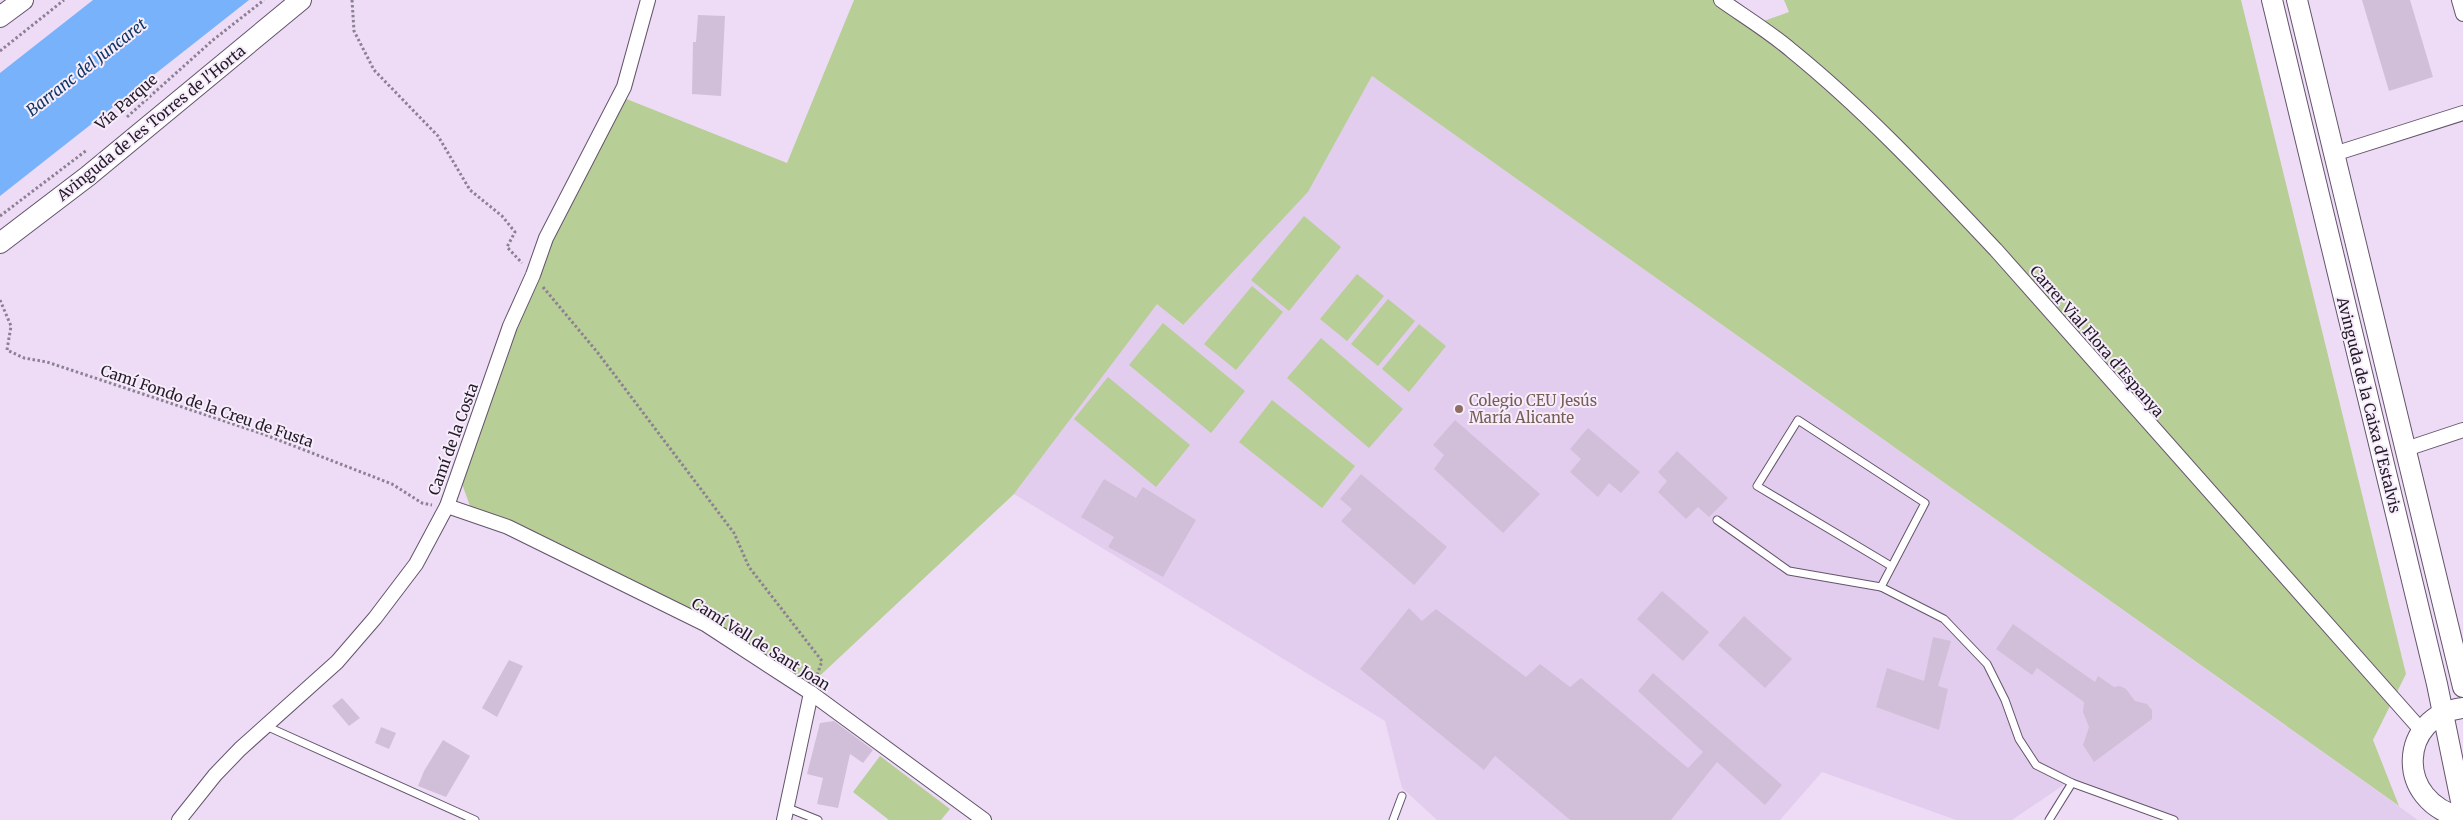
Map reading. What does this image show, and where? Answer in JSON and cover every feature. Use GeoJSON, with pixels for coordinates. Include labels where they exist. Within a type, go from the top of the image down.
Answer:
{"type":"FeatureCollection","features":[{"type":"Feature","properties":{"kind":"main road"},"geometry":{"type":"LineString","coordinates":[[0,17],[22,0]]}},
{"type":"Feature","properties":{"kind":"main road","name":"Avinguda de les Torres de l'Horta"},"geometry":{"type":"LineString","coordinates":[[0,243],[88,176],[301,0]]}},
{"type":"Feature","properties":{"kind":"main road","name":"Avinguda de la Caixa d'Estalvis"},"geometry":{"type":"LineString","coordinates":[[2272,0],[2443,713],[2463,811]]}},
{"type":"Feature","properties":{"kind":"main road","name":"Avinguda de la Caixa d'Estalvis"},"geometry":{"type":"LineString","coordinates":[[2297,0],[2463,687]]}},
{"type":"Feature","properties":{"kind":"main road"},"geometry":{"type":"LineString","coordinates":[[2463,708],[2443,713],[2432,721],[2422,731],[2414,754],[2415,779],[2422,794],[2434,806],[2448,815],[2463,818]]}},
{"type":"Feature","properties":{"kind":"street","name":"Camí de la Costa"},"geometry":{"type":"LineString","coordinates":[[179,820],[215,775],[258,732],[337,662],[375,618],[416,564],[447,506],[510,326],[533,275],[546,238],[624,86],[648,0]]}},
{"type":"Feature","properties":{"kind":"street","name":"Carrer Vial Flora d'Espanya"},"geometry":{"type":"LineString","coordinates":[[1721,0],[1790,49],[1861,112],[1941,192],[1996,250],[2422,731]]}},
{"type":"Feature","properties":{"kind":"street"},"geometry":{"type":"LineString","coordinates":[[2459,0],[2463,14]]}},
{"type":"Feature","properties":{"kind":"street"},"geometry":{"type":"LineString","coordinates":[[2334,154],[2463,113]]}},
{"type":"Feature","properties":{"kind":"street"},"geometry":{"type":"LineString","coordinates":[[2406,449],[2463,430]]}},
{"type":"Feature","properties":{"kind":"street","name":"Camí Vell de Sant Joan"},"geometry":{"type":"LineString","coordinates":[[447,506],[508,527],[705,624],[811,693],[984,820]]}},
{"type":"Feature","properties":{"kind":"street"},"geometry":{"type":"LineString","coordinates":[[786,814],[811,693]]}},
{"type":"Feature","properties":{"kind":"lane"},"geometry":{"type":"LineString","coordinates":[[1881,587],[1892,566],[1925,503],[1798,420],[1757,486],[1892,566]]}},
{"type":"Feature","properties":{"kind":"lane"},"geometry":{"type":"LineString","coordinates":[[1717,520],[1789,570],[1881,587],[1944,619],[1987,664],[2005,700],[2019,738],[2036,765],[2072,783],[2174,820]]}},
{"type":"Feature","properties":{"kind":"lane"},"geometry":{"type":"LineString","coordinates":[[266,726],[475,820]]}},
{"type":"Feature","properties":{"kind":"lane"},"geometry":{"type":"LineString","coordinates":[[2049,820],[2072,783]]}},
{"type":"Feature","properties":{"kind":"lane"},"geometry":{"type":"LineString","coordinates":[[1393,820],[1402,796]]}},
{"type":"Feature","properties":{"kind":"lane"},"geometry":{"type":"LineString","coordinates":[[786,814],[818,820]]}},
{"type":"Feature","properties":{"kind":"path"},"geometry":{"type":"LineString","coordinates":[[0,51],[64,0]]}},
{"type":"Feature","properties":{"kind":"path","name":"Vía Parque"},"geometry":{"type":"LineString","coordinates":[[122,122],[213,40],[264,0]]}},
{"type":"Feature","properties":{"kind":"path"},"geometry":{"type":"LineString","coordinates":[[352,0],[354,31],[374,70],[438,136],[470,190],[502,216],[515,232],[507,247],[598,353],[734,533],[749,567],[822,662],[811,693]]}},
{"type":"Feature","properties":{"kind":"path","name":"Vía Parque"},"geometry":{"type":"LineString","coordinates":[[0,216],[92,146]]}},
{"type":"Feature","properties":{"kind":"path","name":"Camí Fondo de la Creu de Fusta"},"geometry":{"type":"LineString","coordinates":[[0,300],[11,326],[7,350],[24,358],[47,362],[263,434],[392,484],[422,503],[447,506]]}},
{"type":"Feature","properties":{"kind":"shaded area","name":"Colegio CEU Jesús María Alicante"},"geometry":{"type":"Polygon","coordinates":[[[1372,76],[2418,820],[2166,820],[2068,782],[2012,820],[1956,820],[1822,772],[1780,820],[1437,820],[1402,788],[1385,721],[1014,494],[1157,303],[1182,325],[1308,192],[1372,76]]]}},
{"type":"Feature","properties":{"kind":"green space"},"geometry":{"type":"Polygon","coordinates":[[[854,0],[1731,0],[1755,24],[1789,12],[1784,0],[2241,0],[2406,674],[2373,740],[2399,806],[1372,76],[1308,192],[1183,325],[1157,304],[1014,494],[810,685],[696,613],[513,521],[470,506],[462,484],[533,275],[619,96],[787,163],[854,0]]]}},
{"type":"Feature","properties":{"kind":"green space"},"geometry":{"type":"Polygon","coordinates":[[[1304,216],[1341,247],[1289,311],[1251,280],[1304,216]]]}},
{"type":"Feature","properties":{"kind":"green space"},"geometry":{"type":"Polygon","coordinates":[[[1357,274],[1384,296],[1347,341],[1320,319],[1357,274]]]}},
{"type":"Feature","properties":{"kind":"green space"},"geometry":{"type":"Polygon","coordinates":[[[1252,286],[1283,312],[1236,370],[1204,344],[1252,286]]]}},
{"type":"Feature","properties":{"kind":"green space"},"geometry":{"type":"Polygon","coordinates":[[[1388,299],[1415,321],[1378,366],[1351,344],[1388,299]]]}},
{"type":"Feature","properties":{"kind":"green space"},"geometry":{"type":"Polygon","coordinates":[[[1163,323],[1245,391],[1211,433],[1129,365],[1163,323]]]}},
{"type":"Feature","properties":{"kind":"green space"},"geometry":{"type":"Polygon","coordinates":[[[1419,324],[1446,346],[1409,392],[1382,369],[1419,324]]]}},
{"type":"Feature","properties":{"kind":"green space"},"geometry":{"type":"Polygon","coordinates":[[[1321,338],[1403,409],[1369,448],[1287,378],[1321,338]]]}},
{"type":"Feature","properties":{"kind":"green space"},"geometry":{"type":"Polygon","coordinates":[[[1108,377],[1190,445],[1156,487],[1074,419],[1108,377]]]}},
{"type":"Feature","properties":{"kind":"green space"},"geometry":{"type":"Polygon","coordinates":[[[1272,400],[1355,466],[1322,508],[1239,442],[1272,400]]]}},
{"type":"Feature","properties":{"kind":"green space"},"geometry":{"type":"Polygon","coordinates":[[[880,756],[950,809],[941,820],[889,820],[853,792],[880,756]]]}},
{"type":"Feature","properties":{"kind":"water","name":"Barranc del Juncaret"},"geometry":{"type":"Polygon","coordinates":[[[93,0],[249,0],[0,196],[0,73],[93,0]]]}},
{"type":"Feature","properties":{"kind":"building"},"geometry":{"type":"Polygon","coordinates":[[[2362,0],[2410,0],[2433,77],[2389,91],[2362,0]]]}},
{"type":"Feature","properties":{"kind":"building"},"geometry":{"type":"Polygon","coordinates":[[[698,15],[725,16],[721,96],[692,94],[693,42],[696,42],[698,15]]]}},
{"type":"Feature","properties":{"kind":"building"},"geometry":{"type":"Polygon","coordinates":[[[1455,420],[1540,494],[1503,533],[1434,469],[1444,455],[1433,445],[1455,420]]]}},
{"type":"Feature","properties":{"kind":"building"},"geometry":{"type":"Polygon","coordinates":[[[1588,428],[1640,472],[1621,493],[1609,483],[1598,497],[1570,472],[1581,459],[1570,449],[1588,428]]]}},
{"type":"Feature","properties":{"kind":"building"},"geometry":{"type":"Polygon","coordinates":[[[1677,451],[1728,498],[1709,517],[1698,507],[1686,519],[1658,492],[1667,481],[1658,472],[1677,451]]]}},
{"type":"Feature","properties":{"kind":"building"},"geometry":{"type":"Polygon","coordinates":[[[1361,474],[1447,547],[1414,585],[1341,521],[1352,509],[1340,499],[1361,474]]]}},
{"type":"Feature","properties":{"kind":"building"},"geometry":{"type":"Polygon","coordinates":[[[1104,479],[1136,498],[1143,487],[1196,520],[1163,577],[1108,547],[1114,537],[1081,517],[1104,479]]]}},
{"type":"Feature","properties":{"kind":"building"},"geometry":{"type":"Polygon","coordinates":[[[1662,591],[1709,632],[1683,661],[1637,619],[1662,591]]]}},
{"type":"Feature","properties":{"kind":"building"},"geometry":{"type":"Polygon","coordinates":[[[1409,608],[1422,621],[1436,609],[1526,677],[1540,664],[1570,687],[1581,678],[1688,768],[1703,752],[1638,691],[1653,673],[1782,785],[1765,805],[1717,762],[1671,820],[1570,820],[1495,756],[1484,770],[1360,669],[1409,608]]]}},
{"type":"Feature","properties":{"kind":"building"},"geometry":{"type":"Polygon","coordinates":[[[1744,616],[1792,659],[1765,688],[1718,645],[1744,616]]]}},
{"type":"Feature","properties":{"kind":"building"},"geometry":{"type":"Polygon","coordinates":[[[2013,624],[2095,682],[2098,676],[2114,687],[2120,686],[2126,689],[2135,701],[2147,704],[2152,710],[2152,719],[2094,762],[2083,745],[2089,727],[2083,712],[2084,702],[2037,668],[2032,675],[1996,649],[2013,624]]]}},
{"type":"Feature","properties":{"kind":"building"},"geometry":{"type":"Polygon","coordinates":[[[1933,637],[1951,641],[1938,686],[1948,689],[1939,730],[1876,707],[1887,668],[1924,681],[1933,637]]]}},
{"type":"Feature","properties":{"kind":"building"},"geometry":{"type":"Polygon","coordinates":[[[509,660],[523,666],[497,717],[482,708],[509,660]]]}},
{"type":"Feature","properties":{"kind":"building"},"geometry":{"type":"Polygon","coordinates":[[[342,698],[360,718],[349,726],[332,706],[342,698]]]}},
{"type":"Feature","properties":{"kind":"building"},"geometry":{"type":"Polygon","coordinates":[[[834,721],[873,750],[863,763],[850,754],[838,808],[817,804],[823,778],[807,774],[820,723],[834,721]]]}},
{"type":"Feature","properties":{"kind":"building"},"geometry":{"type":"Polygon","coordinates":[[[381,727],[396,733],[389,749],[375,743],[381,727]]]}},
{"type":"Feature","properties":{"kind":"building"},"geometry":{"type":"Polygon","coordinates":[[[443,740],[470,756],[446,797],[418,786],[424,771],[443,740]]]}},
{"type":"Feature","properties":{"kind":"place","name":"Colegio CEU Jesús María Alicante"},"geometry":{"type":"Point","coordinates":[1459,409]}}]}
